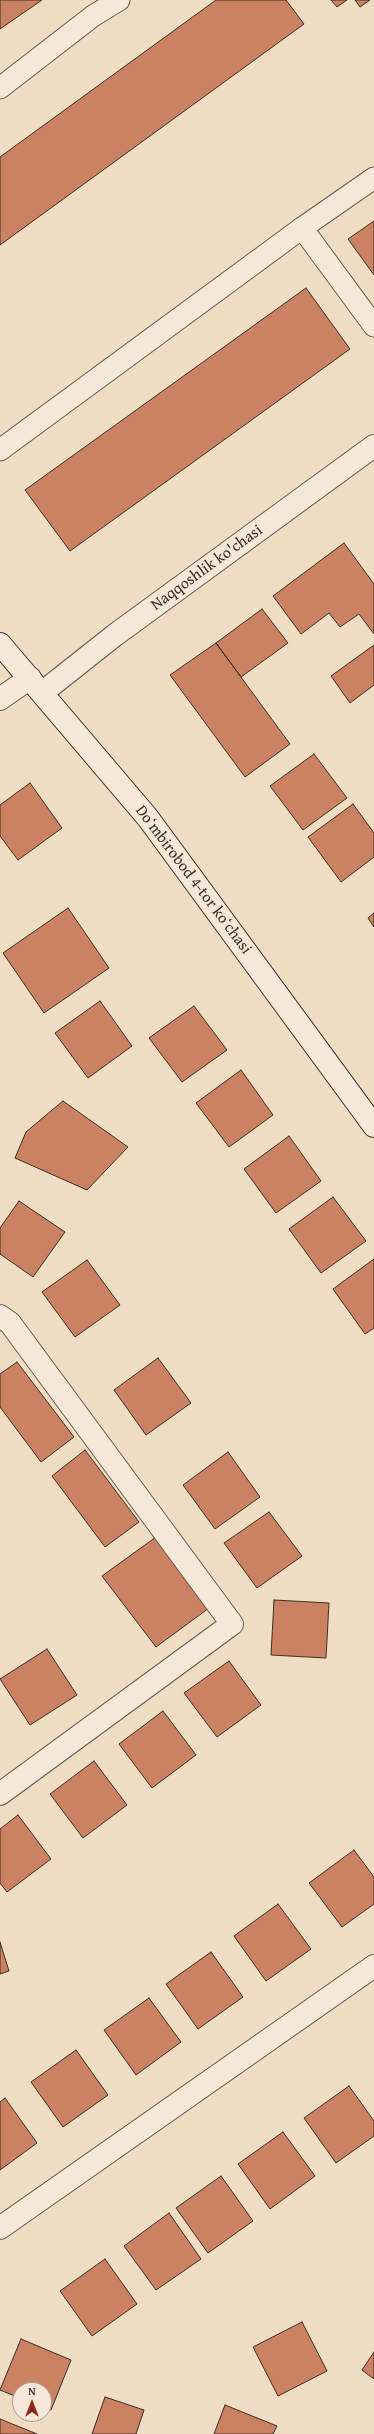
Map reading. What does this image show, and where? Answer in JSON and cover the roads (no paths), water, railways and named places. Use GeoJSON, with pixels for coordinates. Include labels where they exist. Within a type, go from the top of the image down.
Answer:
{"type":"FeatureCollection","features":[{"type":"Feature","properties":{"kind":"street","name":"Naqqoshlik ko'chasi"},"geometry":{"type":"LineString","coordinates":[[0,699],[36,685],[115,635],[374,446]]}},
{"type":"Feature","properties":{"kind":"street","name":"Doʻmbirobod 4-tor koʻchasi"},"geometry":{"type":"LineString","coordinates":[[0,644],[148,818],[374,1126]]}},
{"type":"Feature","properties":{"kind":"street"},"geometry":{"type":"LineString","coordinates":[[0,1316],[10,1323],[232,1624],[0,1794]]}},
{"type":"Feature","properties":{"kind":"street"},"geometry":{"type":"LineString","coordinates":[[0,2228],[374,1966]]}},
{"type":"Feature","properties":{"kind":"lane"},"geometry":{"type":"LineString","coordinates":[[0,88],[93,16],[119,0]]}},
{"type":"Feature","properties":{"kind":"lane"},"geometry":{"type":"LineString","coordinates":[[0,450],[302,228],[374,178]]}},
{"type":"Feature","properties":{"kind":"lane"},"geometry":{"type":"LineString","coordinates":[[302,228],[374,326]]}}]}
